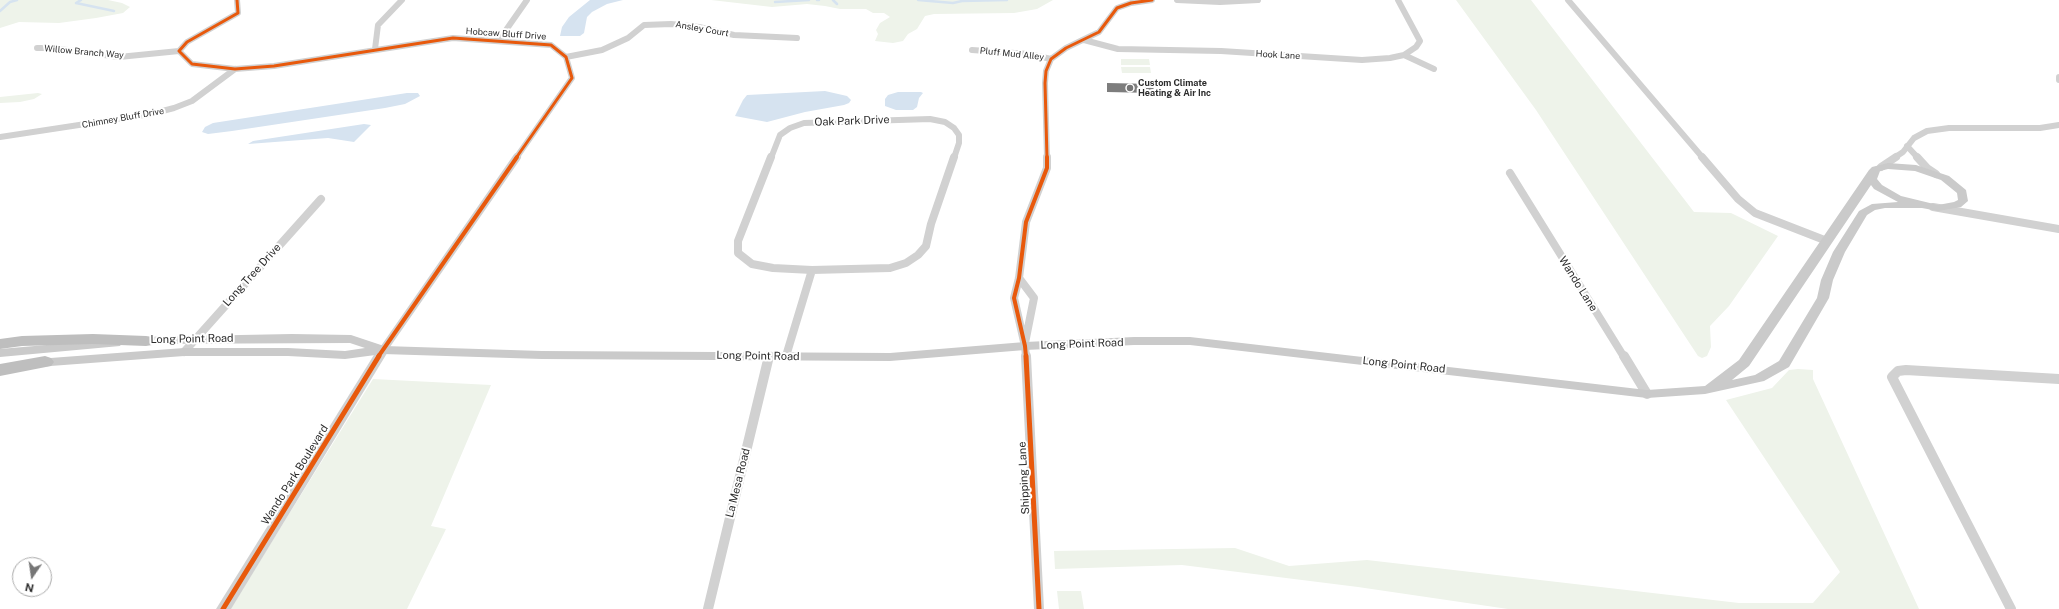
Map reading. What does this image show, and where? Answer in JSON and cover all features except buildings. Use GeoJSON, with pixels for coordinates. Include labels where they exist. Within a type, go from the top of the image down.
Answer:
{"type":"FeatureCollection","features":[{"type":"Feature","properties":{"kind":"highway"},"geometry":{"type":"LineString","coordinates":[[0,344],[22,341],[94,339],[146,341]]}},
{"type":"Feature","properties":{"kind":"highway"},"geometry":{"type":"LineString","coordinates":[[0,370],[45,362]]}},
{"type":"Feature","properties":{"kind":"main road"},"geometry":{"type":"LineString","coordinates":[[1706,390],[1726,378],[1744,363],[1872,176],[1872,172],[1881,167],[1906,166],[1936,174]]}},
{"type":"Feature","properties":{"kind":"main road","name":"Long Point Road"},"geometry":{"type":"LineString","coordinates":[[0,366],[184,352],[288,352],[345,355],[383,350],[542,355],[890,357],[1025,346],[1141,341],[1205,342],[1646,394],[1706,390],[1759,378],[1784,364],[1823,298],[1827,280],[1839,252],[1863,213],[1872,207],[1957,205],[1963,201],[1964,197],[1958,188],[1936,174]]}},
{"type":"Feature","properties":{"kind":"main road"},"geometry":{"type":"LineString","coordinates":[[1872,176],[1875,183],[1884,191],[1905,201],[1926,206]]}},
{"type":"Feature","properties":{"kind":"main road","name":"Long Point Road"},"geometry":{"type":"LineString","coordinates":[[0,354],[146,341],[195,339],[351,339],[383,350]]}},
{"type":"Feature","properties":{"kind":"street"},"geometry":{"type":"LineString","coordinates":[[179,51],[187,42],[238,13],[237,0]]}},
{"type":"Feature","properties":{"kind":"street"},"geometry":{"type":"LineString","coordinates":[[375,49],[378,24],[402,0]]}},
{"type":"Feature","properties":{"kind":"street"},"geometry":{"type":"LineString","coordinates":[[499,40],[527,0]]}},
{"type":"Feature","properties":{"kind":"street"},"geometry":{"type":"LineString","coordinates":[[1025,346],[1014,298],[1019,278],[1026,222],[1047,168],[1048,145],[1045,83],[1046,71],[1051,59],[1066,48],[1099,32],[1117,8],[1131,3],[1152,0]]}},
{"type":"Feature","properties":{"kind":"street"},"geometry":{"type":"LineString","coordinates":[[1177,0],[1220,2],[1258,0]]}},
{"type":"Feature","properties":{"kind":"street"},"geometry":{"type":"LineString","coordinates":[[1398,0],[1420,38],[1416,47],[1404,55]]}},
{"type":"Feature","properties":{"kind":"street"},"geometry":{"type":"LineString","coordinates":[[1568,0],[1738,199],[1755,212],[1770,220],[1827,241]]}},
{"type":"Feature","properties":{"kind":"street","name":"Ansley Court"},"geometry":{"type":"LineString","coordinates":[[566,57],[602,50],[628,38],[644,25],[671,24],[699,27],[734,35],[797,38]]}},
{"type":"Feature","properties":{"kind":"street","name":"Hobcaw Bluff Drive"},"geometry":{"type":"LineString","coordinates":[[179,51],[192,64],[235,69],[274,66],[453,38],[499,40],[551,45],[566,57]]}},
{"type":"Feature","properties":{"kind":"street","name":"Hook Lane"},"geometry":{"type":"LineString","coordinates":[[1084,40],[1118,49],[1221,51],[1362,60],[1384,59],[1404,55]]}},
{"type":"Feature","properties":{"kind":"street","name":"Willow Branch Way"},"geometry":{"type":"LineString","coordinates":[[37,48],[52,48],[118,58],[179,51]]}},
{"type":"Feature","properties":{"kind":"street","name":"Pluff Mud Alley"},"geometry":{"type":"LineString","coordinates":[[972,50],[1029,54],[1051,59]]}},
{"type":"Feature","properties":{"kind":"street"},"geometry":{"type":"LineString","coordinates":[[1404,55],[1434,69]]}},
{"type":"Feature","properties":{"kind":"street"},"geometry":{"type":"LineString","coordinates":[[383,350],[572,78],[566,57]]}},
{"type":"Feature","properties":{"kind":"street","name":"Chimney Bluff Drive"},"geometry":{"type":"LineString","coordinates":[[0,137],[151,114],[174,108],[192,101],[235,69]]}},
{"type":"Feature","properties":{"kind":"street","name":"Oak Park Drive"},"geometry":{"type":"LineString","coordinates":[[930,119],[945,122],[954,128],[959,135],[959,143],[931,224],[926,246],[918,255],[906,263],[890,268],[812,270],[766,267],[752,264],[738,254],[738,241],[780,135],[790,128],[804,123],[820,122],[930,119]]}},
{"type":"Feature","properties":{"kind":"street"},"geometry":{"type":"LineString","coordinates":[[1881,167],[1903,152],[1914,138],[1927,132],[1947,129],[2040,128],[2059,125]]}},
{"type":"Feature","properties":{"kind":"street"},"geometry":{"type":"LineString","coordinates":[[1907,146],[1927,168],[1936,174]]}},
{"type":"Feature","properties":{"kind":"street","name":"Wando Lane"},"geometry":{"type":"LineString","coordinates":[[1510,173],[1646,394]]}},
{"type":"Feature","properties":{"kind":"street","name":"Long Tree Drive"},"geometry":{"type":"LineString","coordinates":[[184,352],[321,199]]}},
{"type":"Feature","properties":{"kind":"street"},"geometry":{"type":"LineString","coordinates":[[1926,206],[2059,229]]}},
{"type":"Feature","properties":{"kind":"street"},"geometry":{"type":"LineString","coordinates":[[786,356],[812,270]]}},
{"type":"Feature","properties":{"kind":"street"},"geometry":{"type":"LineString","coordinates":[[1019,278],[1034,298],[1025,346]]}},
{"type":"Feature","properties":{"kind":"street","name":"Shipping Lane"},"geometry":{"type":"LineString","coordinates":[[1025,346],[1039,609]]}},
{"type":"Feature","properties":{"kind":"street","name":"Wando Park Boulevard"},"geometry":{"type":"LineString","coordinates":[[223,609],[383,350]]}},
{"type":"Feature","properties":{"kind":"street","name":"La Mesa Road"},"geometry":{"type":"LineString","coordinates":[[708,609],[769,356]]}},
{"type":"Feature","properties":{"kind":"street"},"geometry":{"type":"LineString","coordinates":[[2011,609],[1892,377],[1898,371],[1906,370],[2059,379]]}},
{"type":"Feature","properties":{"kind":"shaded area"},"geometry":{"type":"Polygon","coordinates":[[[0,0],[108,0],[122,3],[130,7],[123,13],[96,18],[59,23],[19,22],[0,28],[0,0]]]}},
{"type":"Feature","properties":{"kind":"shaded area"},"geometry":{"type":"Polygon","coordinates":[[[711,0],[1053,0],[1037,9],[1014,13],[934,14],[925,16],[917,29],[908,34],[903,41],[893,43],[875,41],[878,34],[876,30],[880,23],[890,17],[884,13],[873,13],[866,9],[840,9],[807,4],[772,7],[711,0]]]}},
{"type":"Feature","properties":{"kind":"shaded area"},"geometry":{"type":"Polygon","coordinates":[[[1456,0],[1531,0],[1694,212],[1731,213],[1778,236],[1729,306],[1710,326],[1711,347],[1707,356],[1702,358],[1698,356],[1536,110],[1456,0]]]}},
{"type":"Feature","properties":{"kind":"shaded area"},"geometry":{"type":"Polygon","coordinates":[[[1121,59],[1149,59],[1150,65],[1121,65],[1121,59]]]}},
{"type":"Feature","properties":{"kind":"shaded area"},"geometry":{"type":"Polygon","coordinates":[[[1121,67],[1150,67],[1151,73],[1122,73],[1121,67]]]}},
{"type":"Feature","properties":{"kind":"shaded area"},"geometry":{"type":"Polygon","coordinates":[[[38,93],[42,94],[34,99],[20,102],[0,103],[0,97],[38,93]]]}},
{"type":"Feature","properties":{"kind":"shaded area"},"geometry":{"type":"Polygon","coordinates":[[[1789,370],[1813,370],[1813,379],[1919,609],[1508,609],[1358,587],[1182,565],[1055,569],[1054,551],[1235,548],[1289,566],[1367,560],[1739,603],[1813,603],[1840,572],[1726,400],[1772,388],[1789,370]]]}},
{"type":"Feature","properties":{"kind":"shaded area"},"geometry":{"type":"Polygon","coordinates":[[[373,379],[491,385],[431,526],[446,529],[407,609],[230,609],[373,379]]]}},
{"type":"Feature","properties":{"kind":"shaded area"},"geometry":{"type":"Polygon","coordinates":[[[1057,591],[1081,591],[1084,609],[1059,609],[1057,591]]]}},
{"type":"Feature","properties":{"kind":"water"},"geometry":{"type":"Polygon","coordinates":[[[590,0],[623,0],[607,4],[592,12],[587,17],[584,33],[580,36],[560,36],[562,27],[569,17],[590,0]]]}},
{"type":"Feature","properties":{"kind":"water"},"geometry":{"type":"Polygon","coordinates":[[[825,91],[847,96],[851,100],[849,103],[844,105],[805,112],[767,122],[735,116],[747,95],[825,91]]]}},
{"type":"Feature","properties":{"kind":"water"},"geometry":{"type":"Polygon","coordinates":[[[898,92],[923,93],[919,98],[917,107],[913,110],[896,110],[885,106],[885,99],[888,95],[898,92]]]}},
{"type":"Feature","properties":{"kind":"water"},"geometry":{"type":"Polygon","coordinates":[[[407,93],[418,93],[420,96],[405,104],[385,108],[232,131],[208,134],[202,132],[205,127],[213,123],[407,93]]]}},
{"type":"Feature","properties":{"kind":"water"},"geometry":{"type":"Polygon","coordinates":[[[364,124],[371,125],[354,142],[328,138],[248,144],[253,141],[364,124]]]}},
{"type":"Feature","properties":{"kind":"waterway"},"geometry":{"type":"LineString","coordinates":[[0,11],[10,2],[17,0]]}},
{"type":"Feature","properties":{"kind":"waterway"},"geometry":{"type":"LineString","coordinates":[[81,0],[76,3],[114,11]]}},
{"type":"Feature","properties":{"kind":"waterway"},"geometry":{"type":"LineString","coordinates":[[775,2],[809,0]]}},
{"type":"Feature","properties":{"kind":"waterway"},"geometry":{"type":"LineString","coordinates":[[833,0],[837,4]]}},
{"type":"Feature","properties":{"kind":"waterway"},"geometry":{"type":"LineString","coordinates":[[918,0],[953,3],[962,1],[1007,0]]}},
{"type":"Feature","properties":{"kind":"cycle path"},"geometry":{"type":"LineString","coordinates":[[223,609],[383,350],[572,78],[566,57],[551,45],[499,40],[453,38],[274,66],[235,69],[192,64],[179,51],[187,42],[238,13],[237,0]]}},
{"type":"Feature","properties":{"kind":"cycle path"},"geometry":{"type":"LineString","coordinates":[[1039,609],[1025,346],[1014,298],[1019,278],[1026,222],[1047,168],[1048,145],[1045,83],[1046,71],[1051,59],[1066,48],[1099,32],[1117,8],[1131,3],[1152,0]]}},
{"type":"Feature","properties":{"kind":"place","name":"Custom Climate Heating & Air Inc"},"geometry":{"type":"Point","coordinates":[1130,88]}}]}
